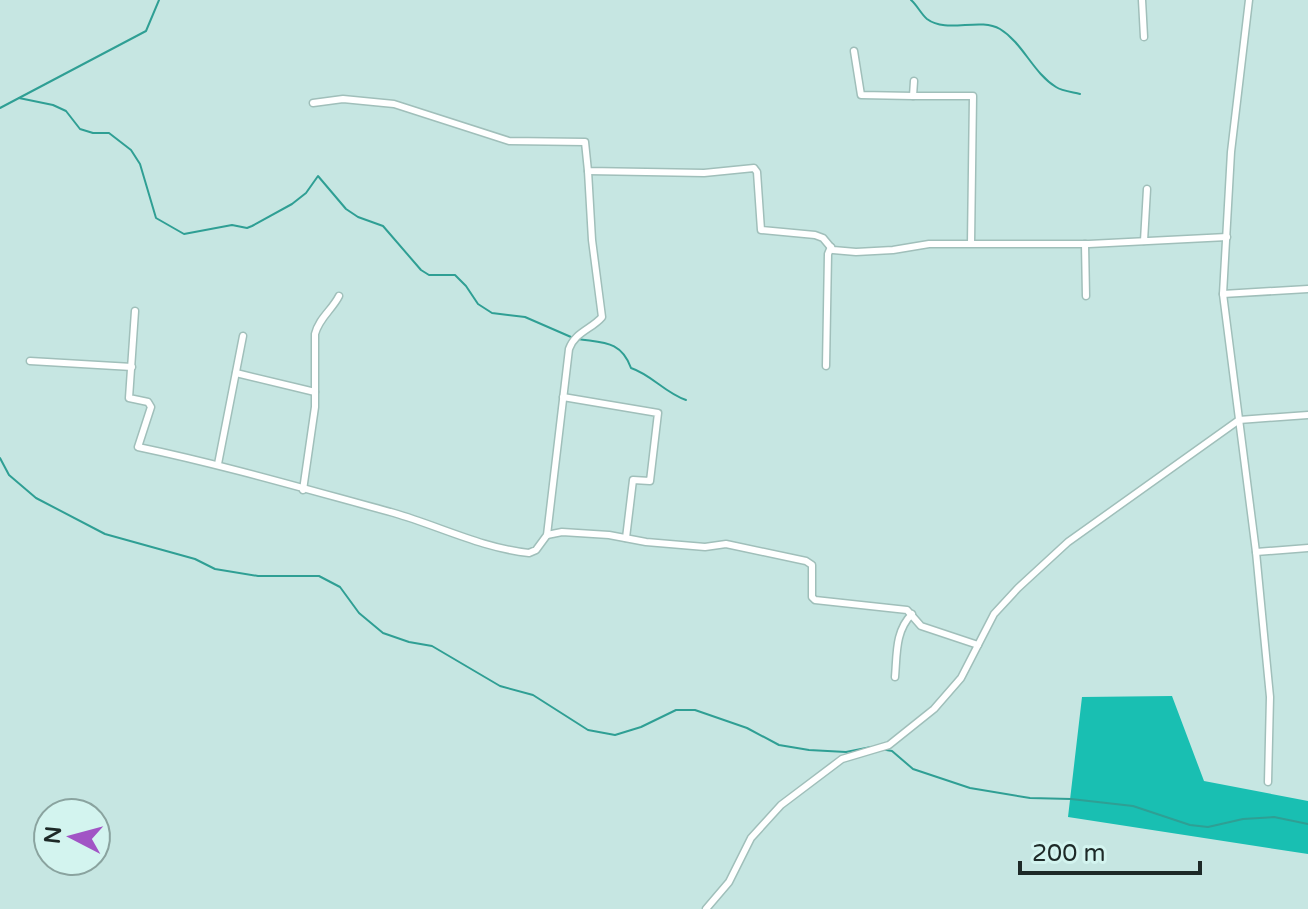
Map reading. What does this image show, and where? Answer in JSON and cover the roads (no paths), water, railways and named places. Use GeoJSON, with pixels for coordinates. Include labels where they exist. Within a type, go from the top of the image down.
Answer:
{"type":"FeatureCollection","features":[{"type":"Feature","properties":{"kind":"street"},"geometry":{"type":"LineString","coordinates":[[1142,0],[1144,37]]}},
{"type":"Feature","properties":{"kind":"street"},"geometry":{"type":"LineString","coordinates":[[1249,0],[1231,152],[1223,294],[1256,552],[1270,697],[1268,782]]}},
{"type":"Feature","properties":{"kind":"street"},"geometry":{"type":"LineString","coordinates":[[854,51],[861,95],[973,96],[971,243]]}},
{"type":"Feature","properties":{"kind":"street"},"geometry":{"type":"LineString","coordinates":[[913,96],[914,81]]}},
{"type":"Feature","properties":{"kind":"street"},"geometry":{"type":"LineString","coordinates":[[135,311],[129,398],[148,402],[151,407],[138,447],[218,464],[396,514],[475,541],[529,553],[536,550],[547,535],[569,349],[580,332],[600,321],[603,311],[592,240],[585,142],[509,141],[394,104],[343,99],[313,103]]}},
{"type":"Feature","properties":{"kind":"street"},"geometry":{"type":"LineString","coordinates":[[588,171],[704,173],[754,168],[757,172],[760,229],[820,236],[837,251],[893,250],[929,244],[1085,244],[1227,237]]}},
{"type":"Feature","properties":{"kind":"street"},"geometry":{"type":"LineString","coordinates":[[1144,241],[1147,189]]}},
{"type":"Feature","properties":{"kind":"street"},"geometry":{"type":"LineString","coordinates":[[1085,244],[1086,296]]}},
{"type":"Feature","properties":{"kind":"street"},"geometry":{"type":"LineString","coordinates":[[826,366],[828,254],[831,247]]}},
{"type":"Feature","properties":{"kind":"street"},"geometry":{"type":"LineString","coordinates":[[1223,294],[1308,289]]}},
{"type":"Feature","properties":{"kind":"street"},"geometry":{"type":"LineString","coordinates":[[303,490],[315,392],[315,334],[319,322],[339,296]]}},
{"type":"Feature","properties":{"kind":"street"},"geometry":{"type":"LineString","coordinates":[[218,464],[243,336]]}},
{"type":"Feature","properties":{"kind":"street"},"geometry":{"type":"LineString","coordinates":[[30,361],[132,367]]}},
{"type":"Feature","properties":{"kind":"street"},"geometry":{"type":"LineString","coordinates":[[236,373],[315,392]]}},
{"type":"Feature","properties":{"kind":"street"},"geometry":{"type":"LineString","coordinates":[[563,397],[658,413],[650,481],[633,480],[626,538]]}},
{"type":"Feature","properties":{"kind":"street"},"geometry":{"type":"LineString","coordinates":[[706,909],[729,882],[751,838],[781,805],[842,759],[884,747],[934,709],[954,688],[994,614],[1068,542],[1239,420],[1308,415]]}},
{"type":"Feature","properties":{"kind":"street"},"geometry":{"type":"LineString","coordinates":[[547,535],[569,533],[705,547],[726,544],[806,561],[812,565],[812,597],[815,600],[903,609],[912,614],[921,626],[978,645]]}},
{"type":"Feature","properties":{"kind":"street"},"geometry":{"type":"LineString","coordinates":[[1256,552],[1308,548]]}},
{"type":"Feature","properties":{"kind":"street"},"geometry":{"type":"LineString","coordinates":[[895,677],[901,627],[912,614]]}},
{"type":"Feature","properties":{"kind":"waterway"},"geometry":{"type":"LineString","coordinates":[[0,108],[146,31],[159,0]]}},
{"type":"Feature","properties":{"kind":"waterway"},"geometry":{"type":"LineString","coordinates":[[911,0],[927,19],[935,23],[953,26],[983,24],[1000,29],[1048,81],[1061,90],[1080,94]]}},
{"type":"Feature","properties":{"kind":"waterway"},"geometry":{"type":"LineString","coordinates":[[19,98],[66,111],[80,129],[109,133],[131,150],[140,164],[156,218],[184,234],[232,225],[252,226],[292,204],[306,193],[318,176],[346,209],[383,226],[421,270],[429,275],[455,275],[478,304],[492,313],[525,317],[571,337]]}},
{"type":"Feature","properties":{"kind":"waterway"},"geometry":{"type":"LineString","coordinates":[[578,339],[610,344],[622,352],[631,368],[686,400]]}},
{"type":"Feature","properties":{"kind":"waterway"},"geometry":{"type":"LineString","coordinates":[[0,458],[9,475],[36,498],[105,534],[195,559],[215,569],[258,576],[319,576],[340,587],[359,613],[383,633],[432,646],[500,686],[533,695],[588,730],[615,735],[641,727],[676,710],[695,710],[747,728],[779,745],[846,752],[871,747]]}},
{"type":"Feature","properties":{"kind":"waterway"},"geometry":{"type":"LineString","coordinates":[[881,749],[892,751],[913,769],[970,788],[1030,798],[1133,806],[1190,825],[1208,827],[1243,819],[1274,817],[1308,824]]}}]}
